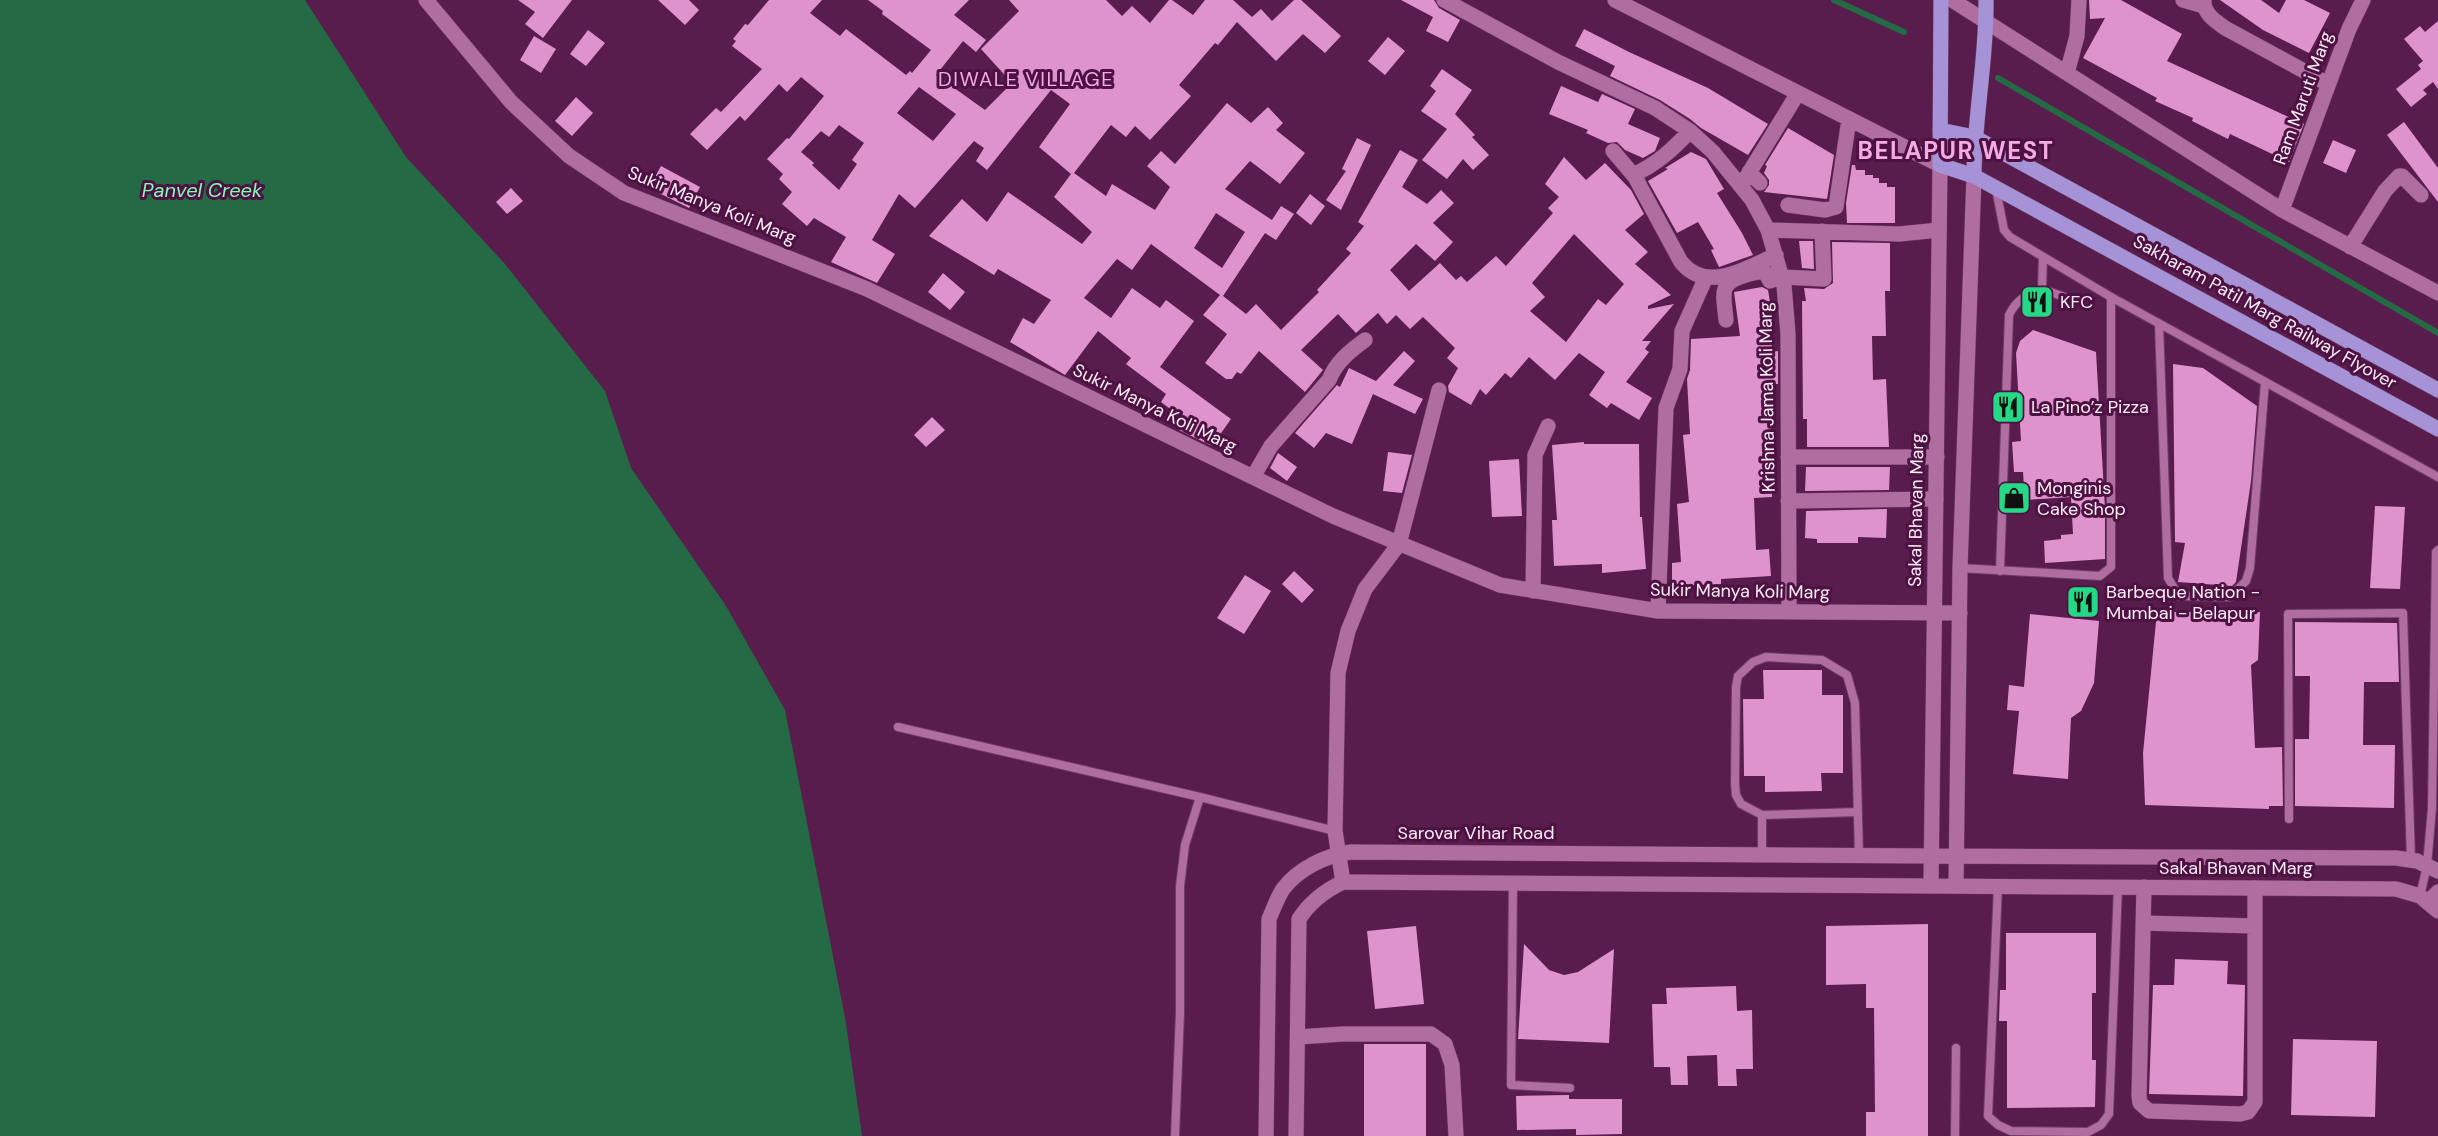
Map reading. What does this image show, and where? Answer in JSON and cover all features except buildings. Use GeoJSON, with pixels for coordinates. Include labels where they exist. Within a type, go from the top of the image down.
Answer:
{"type":"FeatureCollection","features":[{"type":"Feature","properties":{"kind":"main road"},"geometry":{"type":"LineString","coordinates":[[1940,165],[1941,0]]}},
{"type":"Feature","properties":{"kind":"main road"},"geometry":{"type":"LineString","coordinates":[[1974,176],[1974,137],[1986,21],[1986,0]]}},
{"type":"Feature","properties":{"kind":"main road","name":"Sakharam Patil Marg Railway Flyover"},"geometry":{"type":"LineString","coordinates":[[1940,129],[1974,137],[2438,390]]}},
{"type":"Feature","properties":{"kind":"main road","name":"Sakharam Patil Marg Railway Flyover"},"geometry":{"type":"LineString","coordinates":[[1940,165],[1974,176],[2438,429]]}},
{"type":"Feature","properties":{"kind":"street","name":"Sukir Manya Koli Marg"},"geometry":{"type":"LineString","coordinates":[[426,0],[511,102],[569,156],[624,193],[867,289],[1334,516],[1500,585],[1658,611],[1960,613]]}},
{"type":"Feature","properties":{"kind":"street","name":"Krishna Jama Koli Marg"},"geometry":{"type":"LineString","coordinates":[[1444,0],[1558,62],[1655,108],[1690,131],[1713,153],[1743,189],[1768,230],[1782,277],[1788,334],[1789,612]]}},
{"type":"Feature","properties":{"kind":"street"},"geometry":{"type":"LineString","coordinates":[[1615,0],[1940,165]]}},
{"type":"Feature","properties":{"kind":"street"},"geometry":{"type":"LineString","coordinates":[[1952,0],[2282,210],[2438,293]]}},
{"type":"Feature","properties":{"kind":"street"},"geometry":{"type":"LineString","coordinates":[[2067,73],[2077,36],[2079,0]]}},
{"type":"Feature","properties":{"kind":"street"},"geometry":{"type":"LineString","coordinates":[[2183,0],[2204,3],[2212,18],[2225,28],[2328,84]]}},
{"type":"Feature","properties":{"kind":"street","name":"Ram Maruti Marg"},"geometry":{"type":"LineString","coordinates":[[2282,210],[2349,29],[2363,0]]}},
{"type":"Feature","properties":{"kind":"street"},"geometry":{"type":"LineString","coordinates":[[1743,189],[1755,178],[1798,93]]}},
{"type":"Feature","properties":{"kind":"street"},"geometry":{"type":"LineString","coordinates":[[1803,231],[1791,206],[1825,210],[1836,207],[1849,119]]}},
{"type":"Feature","properties":{"kind":"street"},"geometry":{"type":"LineString","coordinates":[[1633,175],[1651,167],[1668,154],[1690,131]]}},
{"type":"Feature","properties":{"kind":"street"},"geometry":{"type":"LineString","coordinates":[[1613,151],[1633,175],[1681,262],[1690,272],[1706,277],[1722,278],[1776,255]]}},
{"type":"Feature","properties":{"kind":"street","name":"Sakal Bhavan Marg"},"geometry":{"type":"LineString","coordinates":[[1940,165],[1931,886],[2396,889],[2431,900]]}},
{"type":"Feature","properties":{"kind":"street"},"geometry":{"type":"LineString","coordinates":[[1956,886],[1960,568],[1974,176]]}},
{"type":"Feature","properties":{"kind":"street"},"geometry":{"type":"LineString","coordinates":[[2350,247],[2385,191],[2399,176],[2402,176],[2421,195]]}},
{"type":"Feature","properties":{"kind":"street"},"geometry":{"type":"LineString","coordinates":[[1768,230],[1899,234],[1940,230]]}},
{"type":"Feature","properties":{"kind":"street"},"geometry":{"type":"LineString","coordinates":[[1726,320],[1724,292],[1729,281],[1759,271],[1765,272],[1770,280],[1782,277],[1824,279],[1822,231]]}},
{"type":"Feature","properties":{"kind":"street"},"geometry":{"type":"LineString","coordinates":[[1658,611],[1666,408],[1680,369],[1683,331],[1706,277]]}},
{"type":"Feature","properties":{"kind":"street"},"geometry":{"type":"LineString","coordinates":[[1252,477],[1271,446],[1329,380],[1333,369],[1348,352],[1365,340]]}},
{"type":"Feature","properties":{"kind":"street"},"geometry":{"type":"LineString","coordinates":[[1343,882],[1335,831],[1338,674],[1348,631],[1365,589],[1400,543],[1439,390]]}},
{"type":"Feature","properties":{"kind":"street"},"geometry":{"type":"LineString","coordinates":[[1533,591],[1535,455],[1548,426]]}},
{"type":"Feature","properties":{"kind":"street"},"geometry":{"type":"LineString","coordinates":[[1788,461],[1936,461]]}},
{"type":"Feature","properties":{"kind":"street"},"geometry":{"type":"LineString","coordinates":[[1788,501],[1936,499]]}},
{"type":"Feature","properties":{"kind":"street","name":"Sarovar Vihar Road"},"geometry":{"type":"LineString","coordinates":[[1266,1136],[1269,919],[1283,889],[1310,865],[1339,853],[1931,856]]}},
{"type":"Feature","properties":{"kind":"street","name":"Sakal Bhavan Marg"},"geometry":{"type":"LineString","coordinates":[[1931,856],[2384,858],[2411,860],[2432,868]]}},
{"type":"Feature","properties":{"kind":"street"},"geometry":{"type":"LineString","coordinates":[[1296,1136],[1299,919],[1306,907],[1327,889],[1343,882],[1931,886]]}},
{"type":"Feature","properties":{"kind":"street"},"geometry":{"type":"LineString","coordinates":[[2144,887],[2140,1103],[2150,1111],[2229,1114],[2248,1112],[2255,1102],[2255,888]]}},
{"type":"Feature","properties":{"kind":"street"},"geometry":{"type":"LineString","coordinates":[[2143,923],[2255,926]]}},
{"type":"Feature","properties":{"kind":"street"},"geometry":{"type":"LineString","coordinates":[[1298,1036],[1431,1034],[1445,1044],[1452,1065],[1456,1136]]}},
{"type":"Feature","properties":{"kind":"lane"},"geometry":{"type":"LineString","coordinates":[[1996,189],[2004,230],[2010,237],[2159,324],[2438,477]]}},
{"type":"Feature","properties":{"kind":"lane"},"geometry":{"type":"LineString","coordinates":[[2042,289],[2043,257]]}},
{"type":"Feature","properties":{"kind":"lane"},"geometry":{"type":"LineString","coordinates":[[2000,571],[2009,315],[2015,304],[2024,296],[2042,289],[2073,300]]}},
{"type":"Feature","properties":{"kind":"lane"},"geometry":{"type":"LineString","coordinates":[[1960,568],[2100,576],[2111,567],[2111,297]]}},
{"type":"Feature","properties":{"kind":"lane"},"geometry":{"type":"LineString","coordinates":[[2159,324],[2168,578],[2179,596],[2230,597],[2246,581],[2250,568],[2265,382]]}},
{"type":"Feature","properties":{"kind":"lane"},"geometry":{"type":"LineString","coordinates":[[2431,900],[2435,808],[2436,552],[2438,550]]}},
{"type":"Feature","properties":{"kind":"lane"},"geometry":{"type":"LineString","coordinates":[[2289,819],[2288,614],[2403,613],[2411,860]]}},
{"type":"Feature","properties":{"kind":"lane"},"geometry":{"type":"LineString","coordinates":[[1858,812],[1762,815],[1741,804],[1736,795],[1736,687],[1738,676],[1754,662],[1766,657],[1822,660],[1847,675],[1855,703],[1858,812],[1859,855]]}},
{"type":"Feature","properties":{"kind":"lane"},"geometry":{"type":"LineString","coordinates":[[897,727],[1200,797],[1335,831]]}},
{"type":"Feature","properties":{"kind":"lane"},"geometry":{"type":"LineString","coordinates":[[1175,1136],[1180,1013],[1180,886],[1185,845],[1200,797]]}},
{"type":"Feature","properties":{"kind":"lane"},"geometry":{"type":"LineString","coordinates":[[1762,815],[1762,855]]}},
{"type":"Feature","properties":{"kind":"lane"},"geometry":{"type":"LineString","coordinates":[[1513,884],[1511,1085],[1570,1088]]}},
{"type":"Feature","properties":{"kind":"lane"},"geometry":{"type":"LineString","coordinates":[[1998,886],[1988,1116],[1998,1125],[2012,1131],[2066,1132],[2088,1132],[2101,1125],[2109,1114],[2118,887]]}},
{"type":"Feature","properties":{"kind":"lane"},"geometry":{"type":"LineString","coordinates":[[1955,1136],[1956,1048]]}},
{"type":"Feature","properties":{"kind":"water","name":"Panvel Creek"},"geometry":{"type":"Polygon","coordinates":[[[0,0],[305,0],[406,157],[505,264],[605,391],[631,468],[726,606],[785,710],[846,1023],[862,1136],[0,1136],[0,0]]]}},
{"type":"Feature","properties":{"kind":"waterway"},"geometry":{"type":"LineString","coordinates":[[1834,0],[1904,32]]}},
{"type":"Feature","properties":{"kind":"waterway"},"geometry":{"type":"LineString","coordinates":[[1998,78],[2438,333]]}},
{"type":"Feature","properties":{"kind":"place","name":"KFC"},"geometry":{"type":"Point","coordinates":[2037,302]}},
{"type":"Feature","properties":{"kind":"place","name":"La Pino’z Pizza"},"geometry":{"type":"Point","coordinates":[2008,407]}},
{"type":"Feature","properties":{"kind":"place","name":"Monginis Cake Shop"},"geometry":{"type":"Point","coordinates":[2014,498]}},
{"type":"Feature","properties":{"kind":"place","name":"Barbeque Nation - Mumbai - Belapur"},"geometry":{"type":"Point","coordinates":[2083,602]}},
{"type":"Feature","properties":{"kind":"district","name":"DIWALE VILLAGE"},"geometry":{"type":"Point","coordinates":[1026,79]}},
{"type":"Feature","properties":{"kind":"district","name":"BELAPUR WEST"},"geometry":{"type":"Point","coordinates":[1956,151]}}]}
